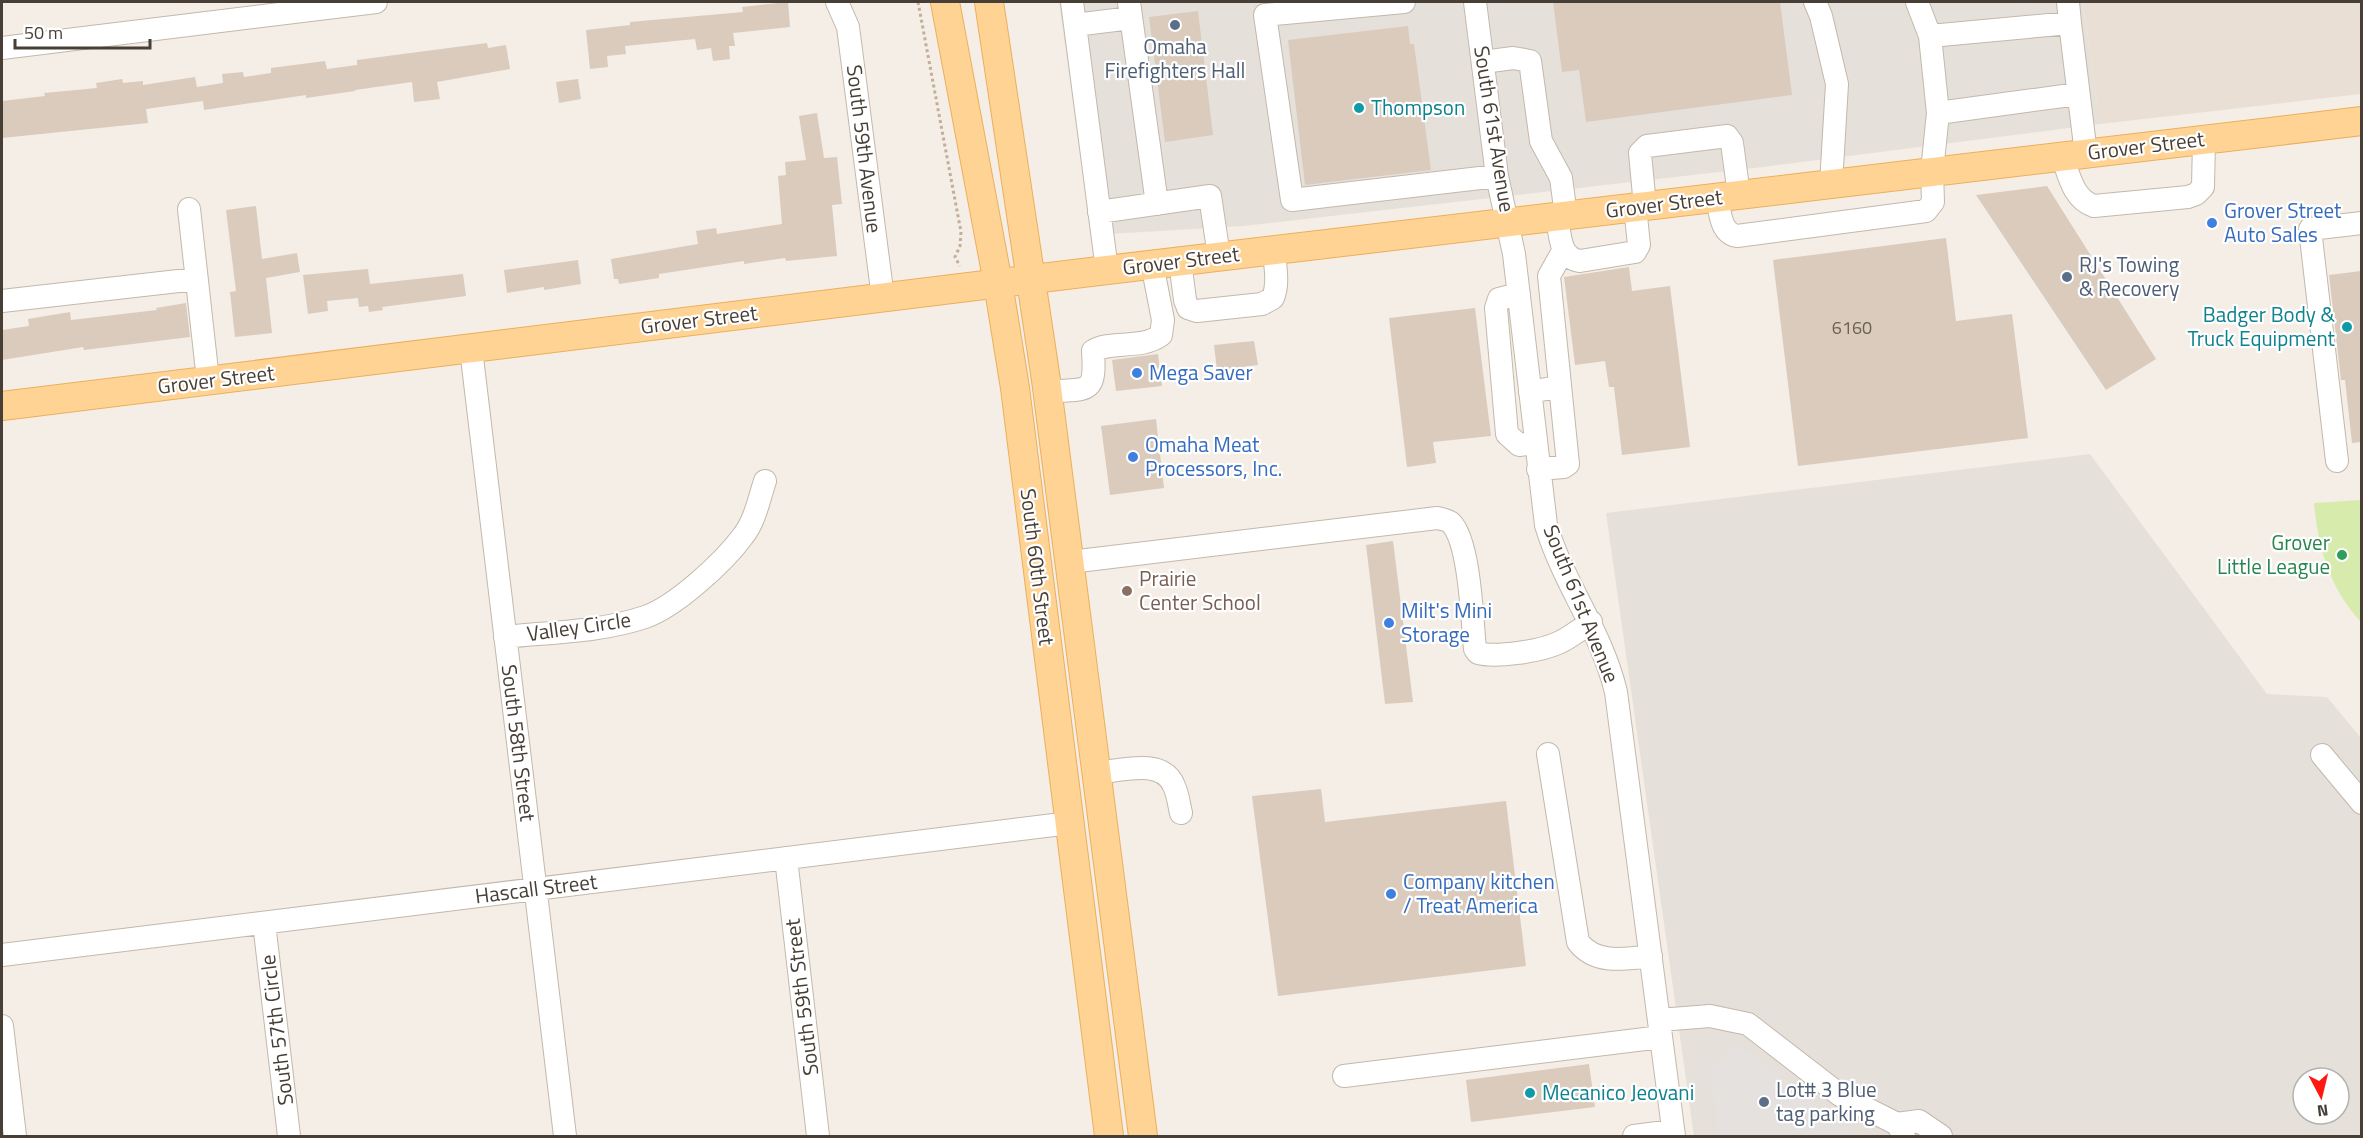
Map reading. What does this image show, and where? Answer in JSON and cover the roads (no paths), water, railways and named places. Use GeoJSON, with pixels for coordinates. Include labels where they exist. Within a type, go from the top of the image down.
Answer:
{"type":"FeatureCollection","features":[{"type":"Feature","properties":{"kind":"main road","name":"South 60th Street"},"geometry":{"type":"LineString","coordinates":[[945,2],[985,285],[1015,388],[1109,1137]]}},
{"type":"Feature","properties":{"kind":"main road","name":"South 60th Street"},"geometry":{"type":"LineString","coordinates":[[989,2],[1048,392],[1143,1137]]}},
{"type":"Feature","properties":{"kind":"main road","name":"Grover Street"},"geometry":{"type":"LineString","coordinates":[[2,406],[1219,256],[2361,121]]}},
{"type":"Feature","properties":{"kind":"main road"},"geometry":{"type":"LineString","coordinates":[[1043,615],[1065,666],[1080,770],[1088,774],[1096,773]]}},
{"type":"Feature","properties":{"kind":"street"},"geometry":{"type":"LineString","coordinates":[[2,48],[376,2]]}},
{"type":"Feature","properties":{"kind":"street","name":"South 59th Avenue"},"geometry":{"type":"LineString","coordinates":[[837,2],[848,27],[883,298]]}},
{"type":"Feature","properties":{"kind":"street"},"geometry":{"type":"LineString","coordinates":[[1072,2],[1107,270]]}},
{"type":"Feature","properties":{"kind":"street"},"geometry":{"type":"LineString","coordinates":[[1404,2],[1266,15],[1292,200],[1497,176]]}},
{"type":"Feature","properties":{"kind":"street","name":"South 61st Avenue"},"geometry":{"type":"LineString","coordinates":[[1475,2],[1497,176],[1509,222],[1519,294],[1546,525],[1560,567],[1604,648],[1616,692],[1674,1134]]}},
{"type":"Feature","properties":{"kind":"street"},"geometry":{"type":"LineString","coordinates":[[1815,2],[1821,16],[1837,84],[1831,184]]}},
{"type":"Feature","properties":{"kind":"street"},"geometry":{"type":"LineString","coordinates":[[1563,251],[1571,260],[1580,261],[1635,252],[1638,245],[1640,206],[1640,153],[1647,146],[1727,136],[1732,143],[1728,196],[1723,224],[1731,235],[1926,211],[1933,202],[1932,171],[1938,113],[1929,36],[1917,2]]}},
{"type":"Feature","properties":{"kind":"street"},"geometry":{"type":"LineString","coordinates":[[1075,25],[1130,10],[1156,204]]}},
{"type":"Feature","properties":{"kind":"street"},"geometry":{"type":"LineString","coordinates":[[1929,36],[2069,12],[2078,94],[2074,155],[2077,196],[2086,203],[2094,206],[2196,195],[2203,187],[2204,140]]}},
{"type":"Feature","properties":{"kind":"street"},"geometry":{"type":"LineString","coordinates":[[1483,62],[1513,58],[1530,61],[1541,141],[1561,178],[1563,251],[1549,276],[1568,464],[1564,467],[1538,469]]}},
{"type":"Feature","properties":{"kind":"street"},"geometry":{"type":"LineString","coordinates":[[1938,113],[2078,94]]}},
{"type":"Feature","properties":{"kind":"street"},"geometry":{"type":"LineString","coordinates":[[1099,212],[1210,196],[1219,256]]}},
{"type":"Feature","properties":{"kind":"street"},"geometry":{"type":"LineString","coordinates":[[189,209],[208,381]]}},
{"type":"Feature","properties":{"kind":"street"},"geometry":{"type":"LineString","coordinates":[[2337,461],[2310,229],[2361,223]]}},
{"type":"Feature","properties":{"kind":"street"},"geometry":{"type":"LineString","coordinates":[[1166,263],[1188,308],[1197,311],[1262,304],[1273,298],[1276,291],[1274,250]]}},
{"type":"Feature","properties":{"kind":"street"},"geometry":{"type":"LineString","coordinates":[[1048,392],[1086,388],[1095,375],[1093,351],[1098,348],[1154,340],[1161,335],[1166,263]]}},
{"type":"Feature","properties":{"kind":"street"},"geometry":{"type":"LineString","coordinates":[[2,301],[196,279]]}},
{"type":"Feature","properties":{"kind":"street"},"geometry":{"type":"LineString","coordinates":[[1519,294],[1499,299],[1496,308],[1508,435],[1519,445],[1536,443]]}},
{"type":"Feature","properties":{"kind":"street","name":"South 58th Street"},"geometry":{"type":"LineString","coordinates":[[471,349],[565,1137]]}},
{"type":"Feature","properties":{"kind":"street"},"geometry":{"type":"LineString","coordinates":[[1530,392],[1560,385]]}},
{"type":"Feature","properties":{"kind":"street","name":"Valley Circle"},"geometry":{"type":"LineString","coordinates":[[505,638],[628,622],[648,616],[663,608],[711,570],[744,536],[765,481]]}},
{"type":"Feature","properties":{"kind":"street"},"geometry":{"type":"LineString","coordinates":[[1070,562],[1437,518],[1450,522],[1461,540],[1475,649],[1478,653],[1487,656],[1537,649],[1559,643],[1591,622]]}},
{"type":"Feature","properties":{"kind":"street"},"geometry":{"type":"LineString","coordinates":[[1548,754],[1578,942],[1586,952],[1594,956],[1618,960],[1651,956]]}},
{"type":"Feature","properties":{"kind":"street"},"geometry":{"type":"LineString","coordinates":[[2322,755],[2361,802]]}},
{"type":"Feature","properties":{"kind":"street"},"geometry":{"type":"LineString","coordinates":[[1096,773],[1160,769],[1174,784],[1181,813]]}},
{"type":"Feature","properties":{"kind":"street","name":"Hascall Street"},"geometry":{"type":"LineString","coordinates":[[2,955],[1070,823]]}},
{"type":"Feature","properties":{"kind":"street","name":"South 59th Street"},"geometry":{"type":"LineString","coordinates":[[786,858],[818,1137]]}},
{"type":"Feature","properties":{"kind":"street","name":"South 57th Circle"},"geometry":{"type":"LineString","coordinates":[[264,923],[289,1137]]}},
{"type":"Feature","properties":{"kind":"street"},"geometry":{"type":"LineString","coordinates":[[1344,1076],[1660,1028],[1710,1016],[1748,1024],[1840,1095],[1900,1130],[1919,1121],[1941,1137]]}},
{"type":"Feature","properties":{"kind":"street"},"geometry":{"type":"LineString","coordinates":[[2,1026],[15,1137]]}},
{"type":"Feature","properties":{"kind":"street"},"geometry":{"type":"LineString","coordinates":[[1634,1137],[1674,1134]]}},
{"type":"Feature","properties":{"kind":"place","name":"Omaha Firefighters Hall"},"geometry":{"type":"Point","coordinates":[1175,25]}},
{"type":"Feature","properties":{"kind":"place","name":"Thompson"},"geometry":{"type":"Point","coordinates":[1359,108]}},
{"type":"Feature","properties":{"kind":"place","name":"Grover Street Auto Sales"},"geometry":{"type":"Point","coordinates":[2212,223]}},
{"type":"Feature","properties":{"kind":"place","name":"RJ's Towing & Recovery"},"geometry":{"type":"Point","coordinates":[2067,277]}},
{"type":"Feature","properties":{"kind":"place","name":"Badger Body & Truck Equipment"},"geometry":{"type":"Point","coordinates":[2347,327]}},
{"type":"Feature","properties":{"kind":"place","name":"Mega Saver"},"geometry":{"type":"Point","coordinates":[1137,373]}},
{"type":"Feature","properties":{"kind":"place","name":"Omaha Meat Processors, Inc."},"geometry":{"type":"Point","coordinates":[1133,457]}},
{"type":"Feature","properties":{"kind":"place","name":"Grover Little League"},"geometry":{"type":"Point","coordinates":[2342,555]}},
{"type":"Feature","properties":{"kind":"place","name":"Prairie Center School"},"geometry":{"type":"Point","coordinates":[1127,591]}},
{"type":"Feature","properties":{"kind":"place","name":"Milt's Mini Storage"},"geometry":{"type":"Point","coordinates":[1389,623]}},
{"type":"Feature","properties":{"kind":"place","name":"Company kitchen / Treat America"},"geometry":{"type":"Point","coordinates":[1391,894]}},
{"type":"Feature","properties":{"kind":"place","name":"Mecanico Jeovani"},"geometry":{"type":"Point","coordinates":[1530,1093]}},
{"type":"Feature","properties":{"kind":"place","name":"Lot# 3 Blue tag parking"},"geometry":{"type":"Point","coordinates":[1764,1102]}}]}
